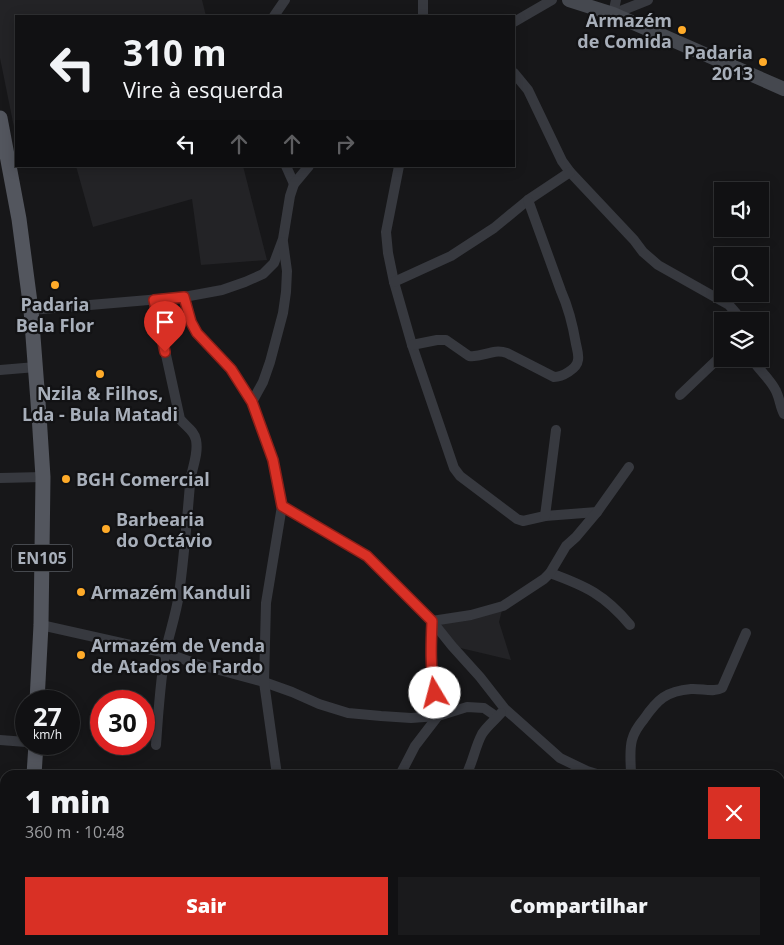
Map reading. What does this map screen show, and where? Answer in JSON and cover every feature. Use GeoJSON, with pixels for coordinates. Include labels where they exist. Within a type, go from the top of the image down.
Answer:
{"type":"FeatureCollection","features":[{"type":"Feature","properties":{"kind":"main road"},"geometry":{"type":"LineString","coordinates":[[569,0],[613,14],[784,89]]}},
{"type":"Feature","properties":{"kind":"main road","name":"EN105"},"geometry":{"type":"LineString","coordinates":[[0,118],[19,219],[31,310],[36,367],[43,477],[41,626],[38,690]]}},
{"type":"Feature","properties":{"kind":"main road"},"geometry":{"type":"LineString","coordinates":[[34,770],[35,755]]}},
{"type":"Feature","properties":{"kind":"street"},"geometry":{"type":"LineString","coordinates":[[423,0],[423,15]]}},
{"type":"Feature","properties":{"kind":"street"},"geometry":{"type":"LineString","coordinates":[[515,21],[552,0]]}},
{"type":"Feature","properties":{"kind":"street"},"geometry":{"type":"LineString","coordinates":[[613,14],[616,0]]}},
{"type":"Feature","properties":{"kind":"street"},"geometry":{"type":"LineString","coordinates":[[613,14],[648,0]]}},
{"type":"Feature","properties":{"kind":"street"},"geometry":{"type":"LineString","coordinates":[[515,75],[528,90],[562,162],[634,240],[642,252],[658,265],[730,305],[735,312]]}},
{"type":"Feature","properties":{"kind":"street"},"geometry":{"type":"LineString","coordinates":[[286,167],[294,184]]}},
{"type":"Feature","properties":{"kind":"street"},"geometry":{"type":"LineString","coordinates":[[31,310],[184,297],[222,290],[263,274],[274,263],[283,239],[290,196],[294,184],[308,167]]}},
{"type":"Feature","properties":{"kind":"street"},"geometry":{"type":"LineString","coordinates":[[399,167],[386,232],[388,253],[394,282],[412,345],[454,468],[460,476],[517,519],[523,521],[544,516],[597,512]]}},
{"type":"Feature","properties":{"kind":"street"},"geometry":{"type":"LineString","coordinates":[[394,282],[451,256],[494,228],[528,200],[570,172]]}},
{"type":"Feature","properties":{"kind":"street"},"geometry":{"type":"LineString","coordinates":[[412,345],[446,340],[473,357],[500,351],[554,377],[573,369],[578,360],[578,353],[573,326],[528,200]]}},
{"type":"Feature","properties":{"kind":"street"},"geometry":{"type":"LineString","coordinates":[[252,402],[268,369],[283,313],[286,271],[283,239]]}},
{"type":"Feature","properties":{"kind":"street"},"geometry":{"type":"LineString","coordinates":[[184,297],[191,322],[197,333],[231,369],[252,402],[273,460],[282,506],[266,603],[264,682],[275,770]]}},
{"type":"Feature","properties":{"kind":"street"},"geometry":{"type":"LineString","coordinates":[[154,300],[180,419],[196,437],[197,449],[195,464],[190,475],[186,537],[178,597],[166,653],[156,745]]}},
{"type":"Feature","properties":{"kind":"street"},"geometry":{"type":"LineString","coordinates":[[680,395],[714,363]]}},
{"type":"Feature","properties":{"kind":"street"},"geometry":{"type":"LineString","coordinates":[[0,370],[36,367]]}},
{"type":"Feature","properties":{"kind":"street"},"geometry":{"type":"LineString","coordinates":[[758,367],[776,389],[784,414]]}},
{"type":"Feature","properties":{"kind":"street"},"geometry":{"type":"LineString","coordinates":[[544,516],[556,430]]}},
{"type":"Feature","properties":{"kind":"street"},"geometry":{"type":"LineString","coordinates":[[432,621],[472,614],[502,606],[544,579],[550,573],[566,546],[597,512],[629,467]]}},
{"type":"Feature","properties":{"kind":"street"},"geometry":{"type":"LineString","coordinates":[[0,478],[43,477]]}},
{"type":"Feature","properties":{"kind":"street"},"geometry":{"type":"LineString","coordinates":[[282,506],[367,556],[432,621],[505,709],[560,758],[583,770]]}},
{"type":"Feature","properties":{"kind":"street"},"geometry":{"type":"LineString","coordinates":[[550,573],[600,595],[630,625]]}},
{"type":"Feature","properties":{"kind":"street"},"geometry":{"type":"LineString","coordinates":[[403,770],[415,746],[438,716],[438,705],[432,680],[432,621]]}},
{"type":"Feature","properties":{"kind":"street"},"geometry":{"type":"LineString","coordinates":[[41,626],[166,653],[197,664],[264,682],[319,704],[348,713],[411,718],[438,716],[467,707],[484,708],[497,717]]}},
{"type":"Feature","properties":{"kind":"street"},"geometry":{"type":"LineString","coordinates":[[631,770],[632,739],[654,704],[664,696],[678,691],[692,689],[718,690],[722,688],[746,633]]}},
{"type":"Feature","properties":{"kind":"street"},"geometry":{"type":"LineString","coordinates":[[469,770],[483,732],[505,709]]}},
{"type":"Feature","properties":{"kind":"street"},"geometry":{"type":"LineString","coordinates":[[0,740],[15,741]]}},
{"type":"Feature","properties":{"kind":"shaded area"},"geometry":{"type":"Polygon","coordinates":[[[0,0],[202,0],[206,15],[15,15],[15,132],[0,58],[0,0]]]}},
{"type":"Feature","properties":{"kind":"shaded area"},"geometry":{"type":"Polygon","coordinates":[[[76,167],[243,167],[267,260],[201,265],[192,199],[93,227],[76,167]]]}},
{"type":"Feature","properties":{"kind":"shaded area"},"geometry":{"type":"Polygon","coordinates":[[[503,606],[499,622],[511,660],[452,646],[432,621],[503,606]]]}},
{"type":"Feature","properties":{"kind":"place","name":"Armazém de Comida"},"geometry":{"type":"Point","coordinates":[682,30]}},
{"type":"Feature","properties":{"kind":"place","name":"Padaria 2013"},"geometry":{"type":"Point","coordinates":[763,62]}},
{"type":"Feature","properties":{"kind":"place","name":"Padaria Bela Flor"},"geometry":{"type":"Point","coordinates":[55,285]}},
{"type":"Feature","properties":{"kind":"place","name":"Nzila & Filhos, Lda - Bula Matadi"},"geometry":{"type":"Point","coordinates":[100,374]}},
{"type":"Feature","properties":{"kind":"place","name":"BGH Comercial"},"geometry":{"type":"Point","coordinates":[66,479]}},
{"type":"Feature","properties":{"kind":"place","name":"Barbearia do Octávio"},"geometry":{"type":"Point","coordinates":[106,529]}},
{"type":"Feature","properties":{"kind":"place","name":"Armazém Kanduli"},"geometry":{"type":"Point","coordinates":[81,592]}},
{"type":"Feature","properties":{"kind":"place","name":"Armazém de Venda de Atados de Fardo"},"geometry":{"type":"Point","coordinates":[81,655]}},
{"type":"Feature","properties":{"kind":"route"},"geometry":{"type":"LineString","coordinates":[[165,352],[154,300],[184,297],[191,322],[197,333],[231,369],[252,402],[273,460],[282,506],[367,556],[432,621],[432,680],[435,693]]}}]}
